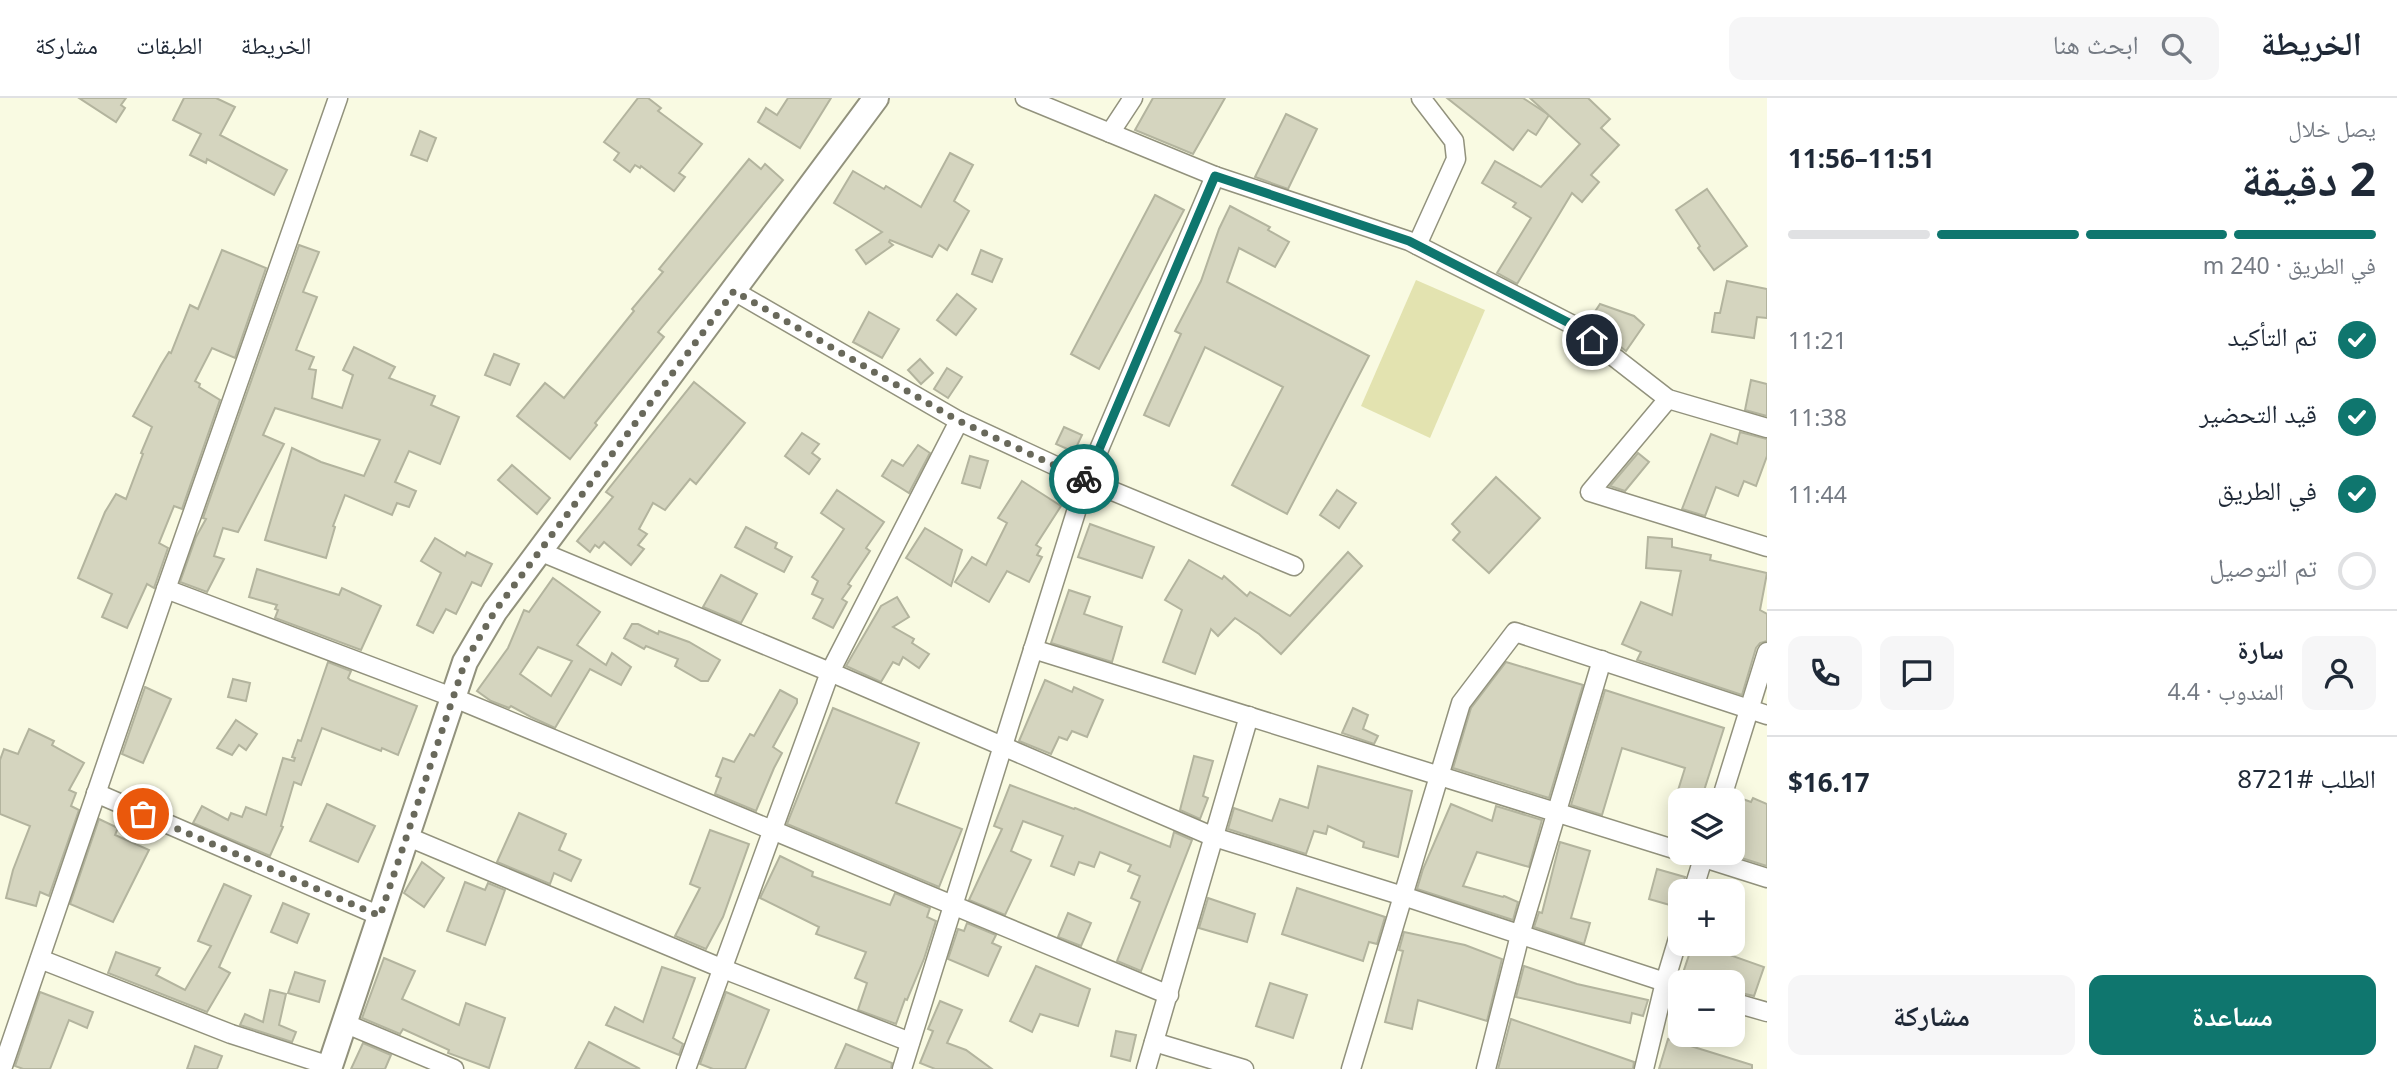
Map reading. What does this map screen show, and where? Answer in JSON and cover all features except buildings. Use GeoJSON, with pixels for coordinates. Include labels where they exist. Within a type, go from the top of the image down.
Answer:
{"type":"FeatureCollection","features":[{"type":"Feature","properties":{"kind":"street"},"geometry":{"type":"LineString","coordinates":[[2,1069],[338,98]]}},
{"type":"Feature","properties":{"kind":"street"},"geometry":{"type":"LineString","coordinates":[[40,959],[231,1034],[329,1068],[465,662],[495,611],[876,98]]}},
{"type":"Feature","properties":{"kind":"street"},"geometry":{"type":"LineString","coordinates":[[1025,98],[1215,176],[1417,245],[1573,325],[1668,399],[1767,428]]}},
{"type":"Feature","properties":{"kind":"street"},"geometry":{"type":"LineString","coordinates":[[1110,133],[1133,98]]}},
{"type":"Feature","properties":{"kind":"street"},"geometry":{"type":"LineString","coordinates":[[1417,245],[1456,159],[1454,141],[1421,98]]}},
{"type":"Feature","properties":{"kind":"street"},"geometry":{"type":"LineString","coordinates":[[901,1069],[1086,480],[1215,176]]}},
{"type":"Feature","properties":{"kind":"street"},"geometry":{"type":"LineString","coordinates":[[734,291],[959,421],[1086,480],[1294,566]]}},
{"type":"Feature","properties":{"kind":"street"},"geometry":{"type":"LineString","coordinates":[[1668,399],[1590,492],[1767,547]]}},
{"type":"Feature","properties":{"kind":"street"},"geometry":{"type":"LineString","coordinates":[[686,1069],[830,672],[959,421]]}},
{"type":"Feature","properties":{"kind":"street"},"geometry":{"type":"LineString","coordinates":[[539,551],[830,672],[1214,837],[1668,983]]}},
{"type":"Feature","properties":{"kind":"street"},"geometry":{"type":"LineString","coordinates":[[166,589],[452,697],[1169,995]]}},
{"type":"Feature","properties":{"kind":"street"},"geometry":{"type":"LineString","coordinates":[[1351,1069],[1461,703],[1515,632],[1767,715]]}},
{"type":"Feature","properties":{"kind":"street"},"geometry":{"type":"LineString","coordinates":[[1033,649],[1668,846]]}},
{"type":"Feature","properties":{"kind":"street"},"geometry":{"type":"LineString","coordinates":[[1725,788],[1767,652]]}},
{"type":"Feature","properties":{"kind":"street"},"geometry":{"type":"LineString","coordinates":[[1486,1069],[1520,935],[1602,660]]}},
{"type":"Feature","properties":{"kind":"street"},"geometry":{"type":"LineString","coordinates":[[1146,1069],[1249,716]]}},
{"type":"Feature","properties":{"kind":"street"},"geometry":{"type":"LineString","coordinates":[[96,793],[380,916]]}},
{"type":"Feature","properties":{"kind":"street"},"geometry":{"type":"LineString","coordinates":[[406,836],[721,968],[910,1042]]}},
{"type":"Feature","properties":{"kind":"street"},"geometry":{"type":"LineString","coordinates":[[1731,865],[1767,878]]}},
{"type":"Feature","properties":{"kind":"street"},"geometry":{"type":"LineString","coordinates":[[1644,1069],[1668,996]]}},
{"type":"Feature","properties":{"kind":"street"},"geometry":{"type":"LineString","coordinates":[[1745,1006],[1767,1012]]}},
{"type":"Feature","properties":{"kind":"street"},"geometry":{"type":"LineString","coordinates":[[344,1023],[454,1069]]}},
{"type":"Feature","properties":{"kind":"street"},"geometry":{"type":"LineString","coordinates":[[1154,1041],[1244,1069]]}},
{"type":"Feature","properties":{"kind":"green space"},"geometry":{"type":"Polygon","coordinates":[[[1416,280],[1485,310],[1430,438],[1361,406],[1416,280]]]}},
{"type":"Feature","properties":{"kind":"way so far"},"geometry":{"type":"LineString","coordinates":[[143,814],[380,916],[465,662],[495,611],[734,291],[959,421],[1084,479]]}},
{"type":"Feature","properties":{"kind":"route"},"geometry":{"type":"LineString","coordinates":[[1084,479],[1086,480],[1215,176],[1409,241],[1573,325],[1592,340]]}}]}
